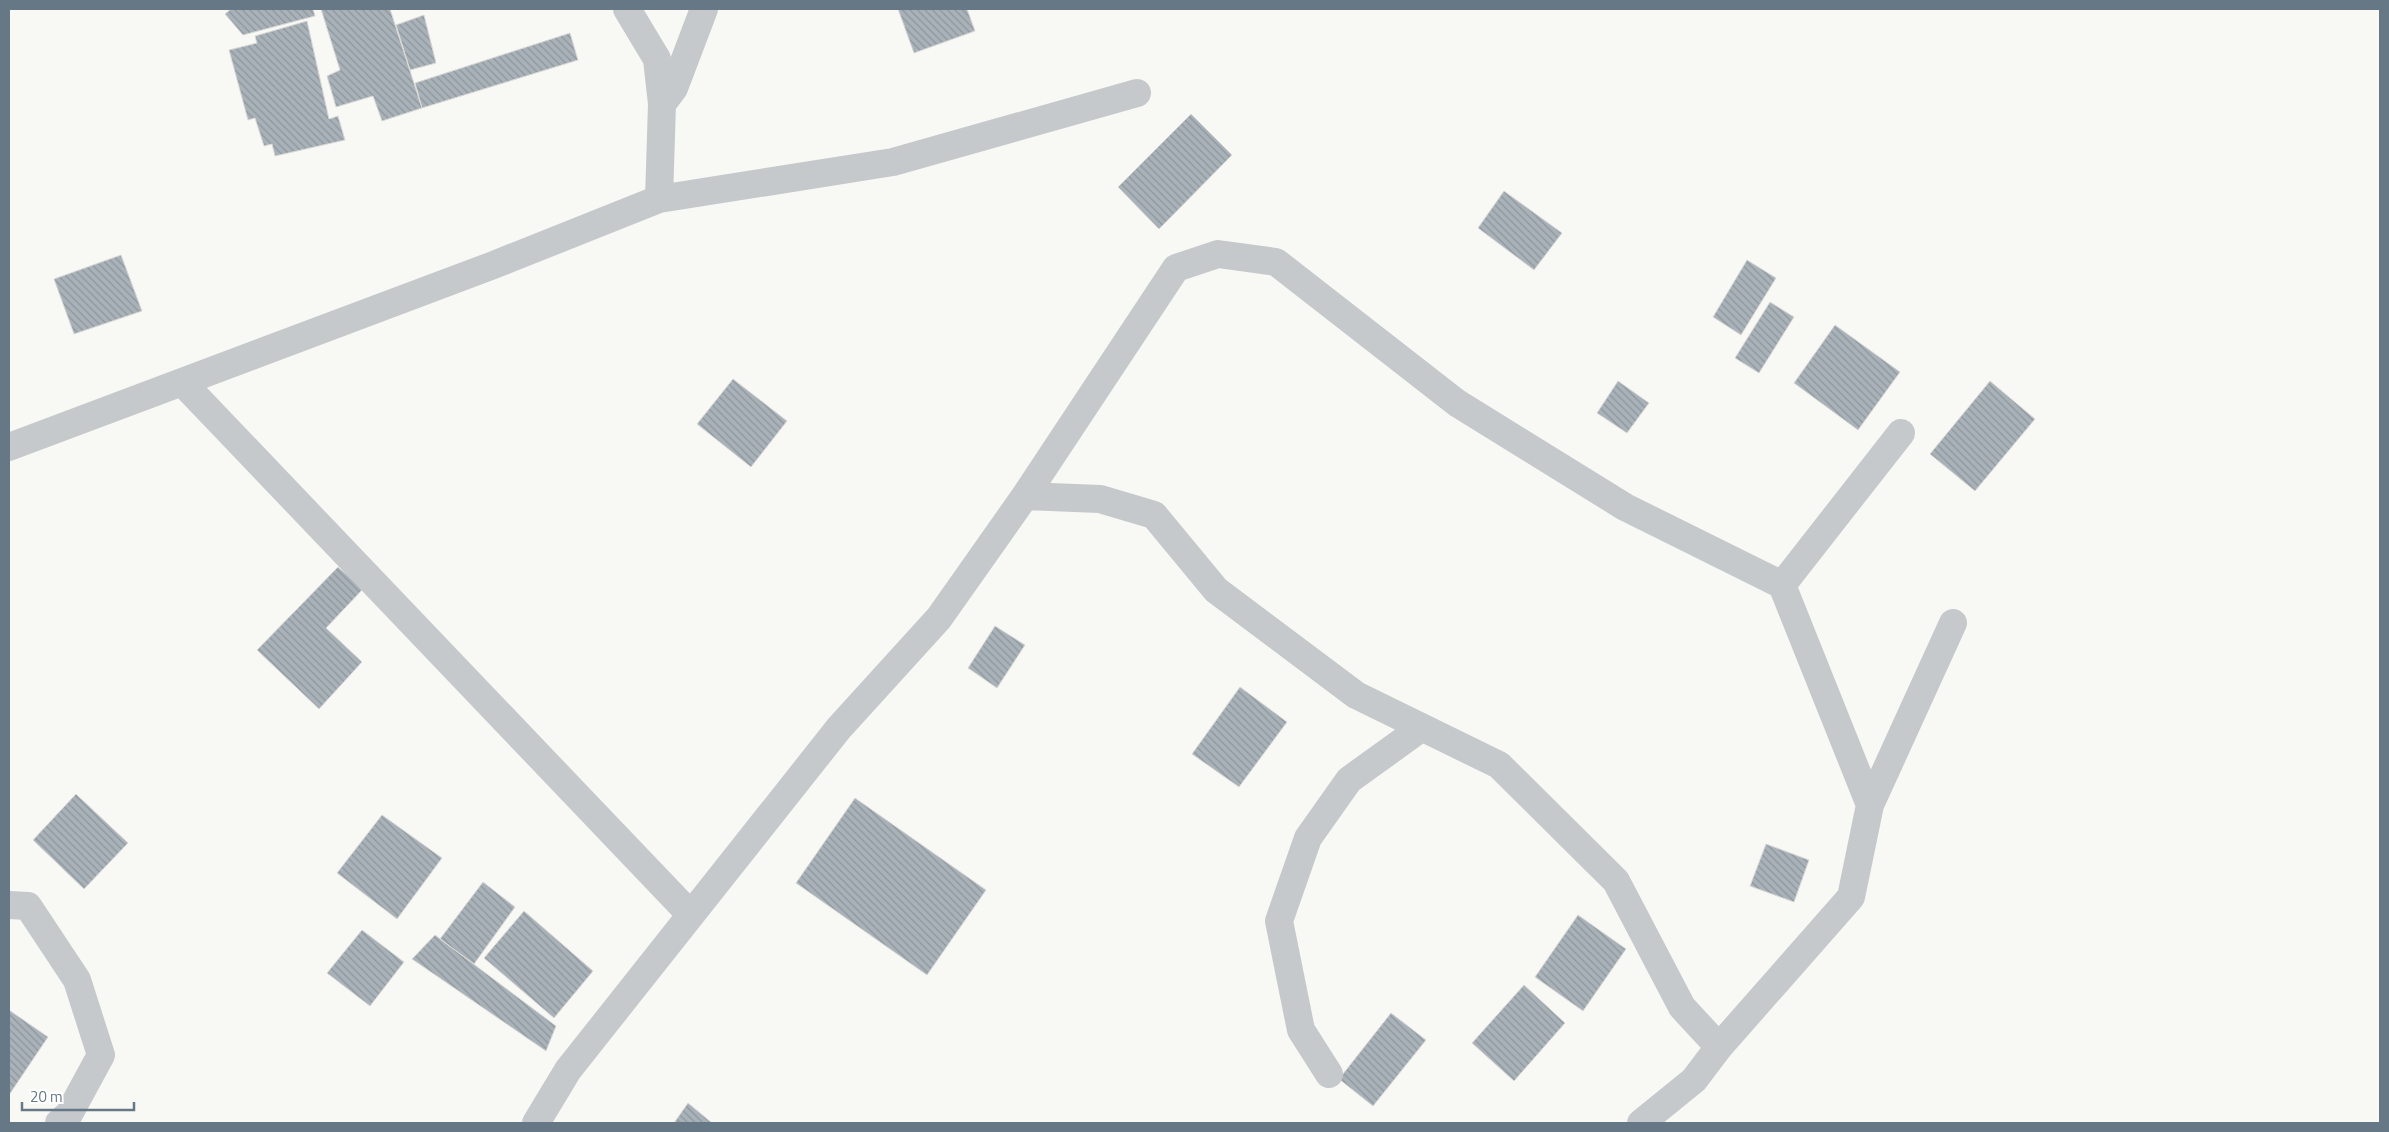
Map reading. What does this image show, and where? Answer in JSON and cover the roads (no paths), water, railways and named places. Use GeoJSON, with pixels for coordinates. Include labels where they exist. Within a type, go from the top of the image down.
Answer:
{"type":"FeatureCollection","features":[{"type":"Feature","properties":{"kind":"street"},"geometry":{"type":"LineString","coordinates":[[627,9],[657,59],[662,104],[659,199]]}},
{"type":"Feature","properties":{"kind":"street"},"geometry":{"type":"LineString","coordinates":[[662,104],[674,88],[704,9]]}},
{"type":"Feature","properties":{"kind":"street"},"geometry":{"type":"LineString","coordinates":[[9,447],[491,266],[659,199],[893,162],[1137,93]]}},
{"type":"Feature","properties":{"kind":"street"},"geometry":{"type":"LineString","coordinates":[[536,1123],[568,1070],[839,728],[939,618],[1025,496],[1176,268],[1218,254],[1276,262],[1457,403],[1625,507],[1782,585],[1870,805]]}},
{"type":"Feature","properties":{"kind":"street"},"geometry":{"type":"LineString","coordinates":[[182,382],[691,915]]}},
{"type":"Feature","properties":{"kind":"street"},"geometry":{"type":"LineString","coordinates":[[1782,585],[1901,433]]}},
{"type":"Feature","properties":{"kind":"street"},"geometry":{"type":"LineString","coordinates":[[1025,496],[1100,499],[1154,515],[1216,590],[1356,695],[1499,765],[1616,881],[1682,1007],[1719,1047]]}},
{"type":"Feature","properties":{"kind":"street"},"geometry":{"type":"LineString","coordinates":[[1641,1123],[1694,1080],[1719,1047],[1851,897],[1870,805],[1953,622]]}},
{"type":"Feature","properties":{"kind":"street"},"geometry":{"type":"LineString","coordinates":[[1329,1074],[1301,1030],[1280,921],[1308,838],[1349,780],[1421,728]]}},
{"type":"Feature","properties":{"kind":"street"},"geometry":{"type":"LineString","coordinates":[[9,904],[28,906],[78,980],[101,1055],[69,1114],[59,1123]]}}]}
